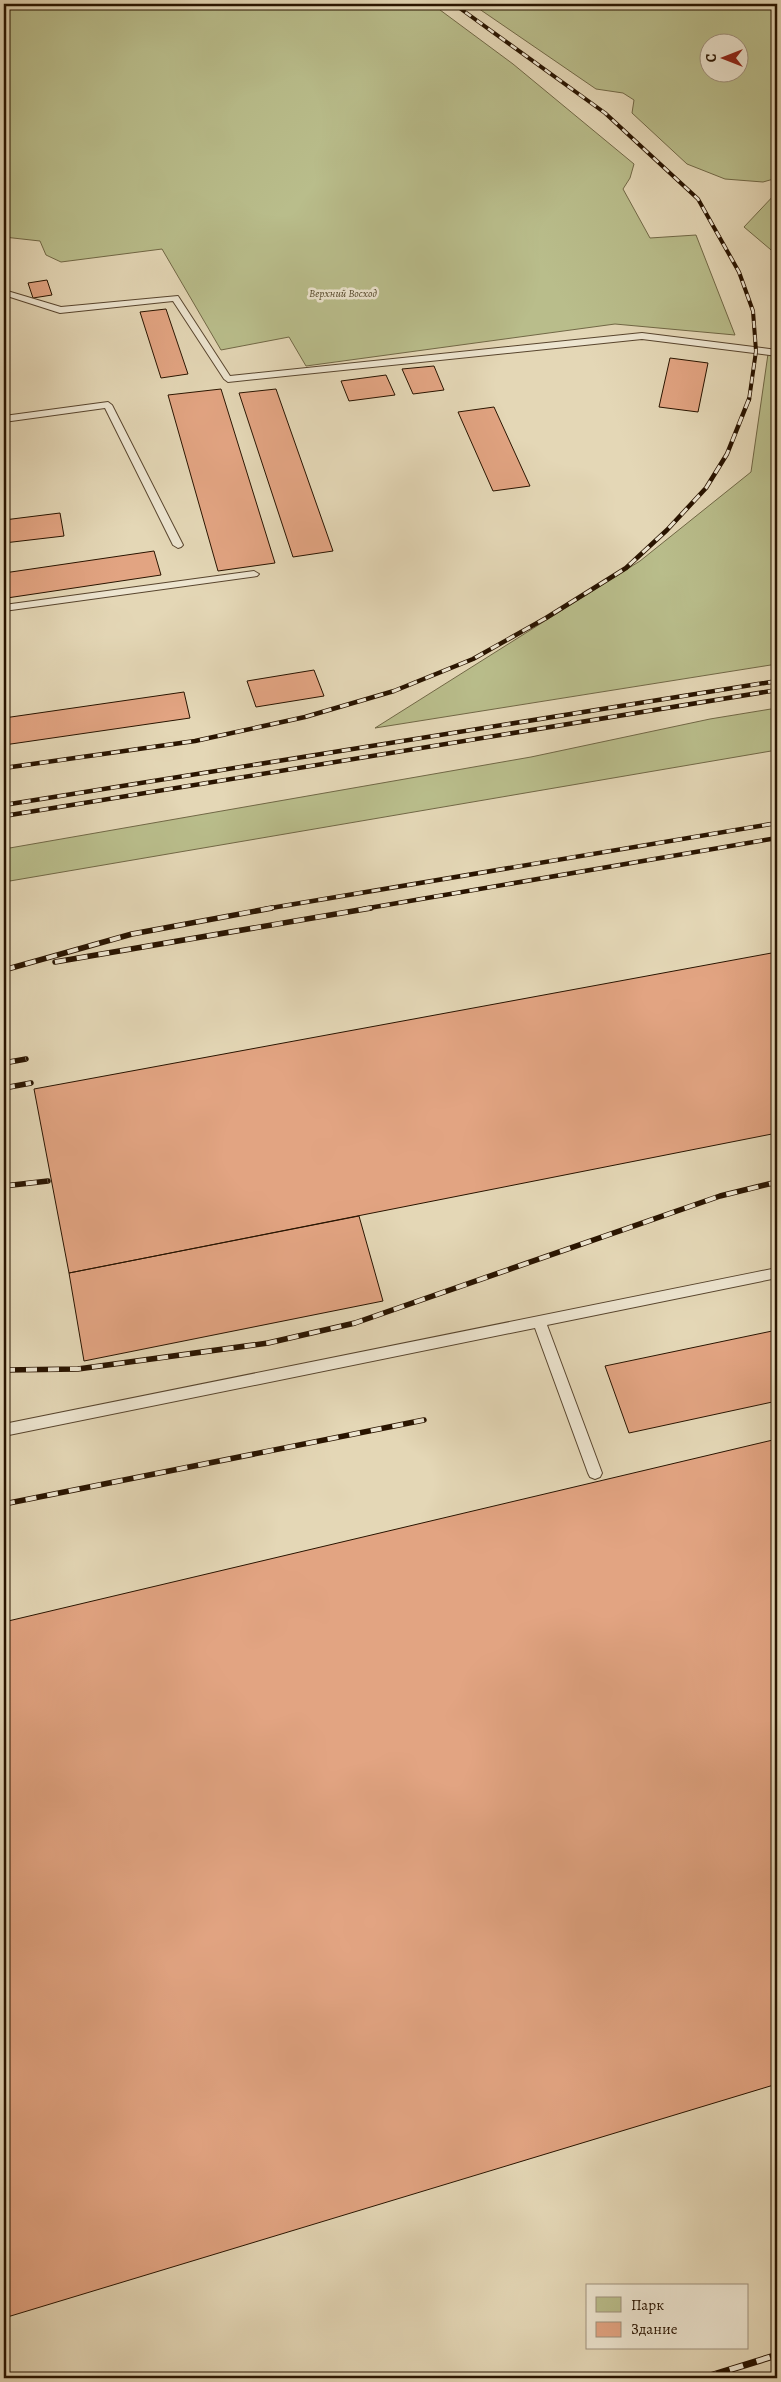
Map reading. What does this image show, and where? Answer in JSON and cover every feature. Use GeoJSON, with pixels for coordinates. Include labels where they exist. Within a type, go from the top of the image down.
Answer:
{"type":"FeatureCollection","features":[{"type":"Feature","properties":{"kind":"lane"},"geometry":{"type":"LineString","coordinates":[[4,292],[60,310],[176,298],[228,379],[642,336],[777,353]]}},
{"type":"Feature","properties":{"kind":"lane"},"geometry":{"type":"LineString","coordinates":[[4,419],[108,405],[178,545]]}},
{"type":"Feature","properties":{"kind":"lane"},"geometry":{"type":"LineString","coordinates":[[4,608],[254,574]]}},
{"type":"Feature","properties":{"kind":"lane"},"geometry":{"type":"LineString","coordinates":[[4,1430],[777,1273]]}},
{"type":"Feature","properties":{"kind":"lane"},"geometry":{"type":"LineString","coordinates":[[539,1322],[595,1473]]}},
{"type":"Feature","properties":{"kind":"green space","name":"Верхний Восход"},"geometry":{"type":"Polygon","coordinates":[[[4,4],[432,4],[513,64],[634,164],[630,178],[623,189],[650,238],[696,235],[735,335],[615,324],[306,366],[289,337],[221,350],[162,249],[61,262],[46,255],[40,241],[4,237],[4,4]]]}},
{"type":"Feature","properties":{"kind":"green space"},"geometry":{"type":"Polygon","coordinates":[[[472,4],[777,4],[777,178],[763,182],[725,179],[687,164],[632,113],[634,100],[623,93],[596,89],[472,4]]]}},
{"type":"Feature","properties":{"kind":"green space"},"geometry":{"type":"Polygon","coordinates":[[[777,192],[777,255],[744,227],[777,192]]]}},
{"type":"Feature","properties":{"kind":"green space"},"geometry":{"type":"Polygon","coordinates":[[[768,354],[777,355],[777,664],[375,728],[640,561],[751,472],[768,354]]]}},
{"type":"Feature","properties":{"kind":"green space"},"geometry":{"type":"Polygon","coordinates":[[[777,708],[777,750],[4,882],[4,849],[531,757],[710,719],[777,708]]]}},
{"type":"Feature","properties":{"kind":"building"},"geometry":{"type":"Polygon","coordinates":[[[47,280],[52,295],[33,298],[28,283],[47,280]]]}},
{"type":"Feature","properties":{"kind":"building"},"geometry":{"type":"Polygon","coordinates":[[[166,309],[188,374],[161,378],[140,312],[166,309]]]}},
{"type":"Feature","properties":{"kind":"building"},"geometry":{"type":"Polygon","coordinates":[[[670,358],[708,363],[698,412],[659,407],[670,358]]]}},
{"type":"Feature","properties":{"kind":"building"},"geometry":{"type":"Polygon","coordinates":[[[434,366],[444,390],[413,394],[402,369],[434,366]]]}},
{"type":"Feature","properties":{"kind":"building"},"geometry":{"type":"Polygon","coordinates":[[[386,375],[395,395],[349,401],[341,381],[386,375]]]}},
{"type":"Feature","properties":{"kind":"building"},"geometry":{"type":"Polygon","coordinates":[[[4,389],[8,412],[4,412],[4,389]]]}},
{"type":"Feature","properties":{"kind":"building"},"geometry":{"type":"Polygon","coordinates":[[[221,389],[275,563],[218,571],[168,395],[221,389]]]}},
{"type":"Feature","properties":{"kind":"building"},"geometry":{"type":"Polygon","coordinates":[[[276,389],[333,551],[293,557],[239,393],[276,389]]]}},
{"type":"Feature","properties":{"kind":"building"},"geometry":{"type":"Polygon","coordinates":[[[494,407],[530,486],[493,491],[458,412],[494,407]]]}},
{"type":"Feature","properties":{"kind":"building"},"geometry":{"type":"Polygon","coordinates":[[[60,513],[64,536],[4,543],[4,520],[60,513]]]}},
{"type":"Feature","properties":{"kind":"building"},"geometry":{"type":"Polygon","coordinates":[[[154,551],[161,575],[7,598],[4,573],[154,551]]]}},
{"type":"Feature","properties":{"kind":"building"},"geometry":{"type":"Polygon","coordinates":[[[314,670],[324,696],[256,707],[247,681],[314,670]]]}},
{"type":"Feature","properties":{"kind":"building"},"geometry":{"type":"Polygon","coordinates":[[[184,692],[190,718],[4,745],[4,718],[184,692]]]}},
{"type":"Feature","properties":{"kind":"building"},"geometry":{"type":"Polygon","coordinates":[[[777,952],[777,1133],[69,1273],[34,1089],[777,952]]]}},
{"type":"Feature","properties":{"kind":"building"},"geometry":{"type":"Polygon","coordinates":[[[359,1216],[383,1301],[84,1361],[69,1273],[359,1216]]]}},
{"type":"Feature","properties":{"kind":"building"},"geometry":{"type":"Polygon","coordinates":[[[777,1330],[777,1401],[629,1433],[605,1366],[777,1330]]]}},
{"type":"Feature","properties":{"kind":"building"},"geometry":{"type":"Polygon","coordinates":[[[777,1439],[777,2084],[4,2318],[4,1622],[777,1439]]]}},
{"type":"Feature","properties":{"kind":"railway"},"geometry":{"type":"LineString","coordinates":[[454,4],[605,113],[698,199],[739,272],[753,311],[756,351],[749,400]]}},
{"type":"Feature","properties":{"kind":"railway"},"geometry":{"type":"LineString","coordinates":[[4,768],[195,741],[305,717],[394,691],[473,659],[546,618],[626,568],[667,530],[706,488],[727,454],[749,399]]}},
{"type":"Feature","properties":{"kind":"railway"},"geometry":{"type":"LineString","coordinates":[[4,805],[777,681]]}},
{"type":"Feature","properties":{"kind":"railway"},"geometry":{"type":"LineString","coordinates":[[4,816],[777,690]]}},
{"type":"Feature","properties":{"kind":"railway"},"geometry":{"type":"LineString","coordinates":[[265,909],[777,823]]}},
{"type":"Feature","properties":{"kind":"railway"},"geometry":{"type":"LineString","coordinates":[[363,909],[777,838]]}},
{"type":"Feature","properties":{"kind":"railway"},"geometry":{"type":"LineString","coordinates":[[4,970],[132,934],[272,908]]}},
{"type":"Feature","properties":{"kind":"railway"},"geometry":{"type":"LineString","coordinates":[[55,962],[371,908]]}},
{"type":"Feature","properties":{"kind":"railway"},"geometry":{"type":"LineString","coordinates":[[4,1063],[26,1059]]}},
{"type":"Feature","properties":{"kind":"railway"},"geometry":{"type":"LineString","coordinates":[[4,1088],[31,1083]]}},
{"type":"Feature","properties":{"kind":"railway"},"geometry":{"type":"LineString","coordinates":[[4,1186],[48,1181]]}},
{"type":"Feature","properties":{"kind":"railway"},"geometry":{"type":"LineString","coordinates":[[4,1370],[78,1369],[268,1343],[355,1323],[720,1196],[777,1182]]}},
{"type":"Feature","properties":{"kind":"railway"},"geometry":{"type":"LineString","coordinates":[[4,1504],[424,1420]]}},
{"type":"Feature","properties":{"kind":"railway"},"geometry":{"type":"LineString","coordinates":[[703,2378],[777,2355]]}}]}
